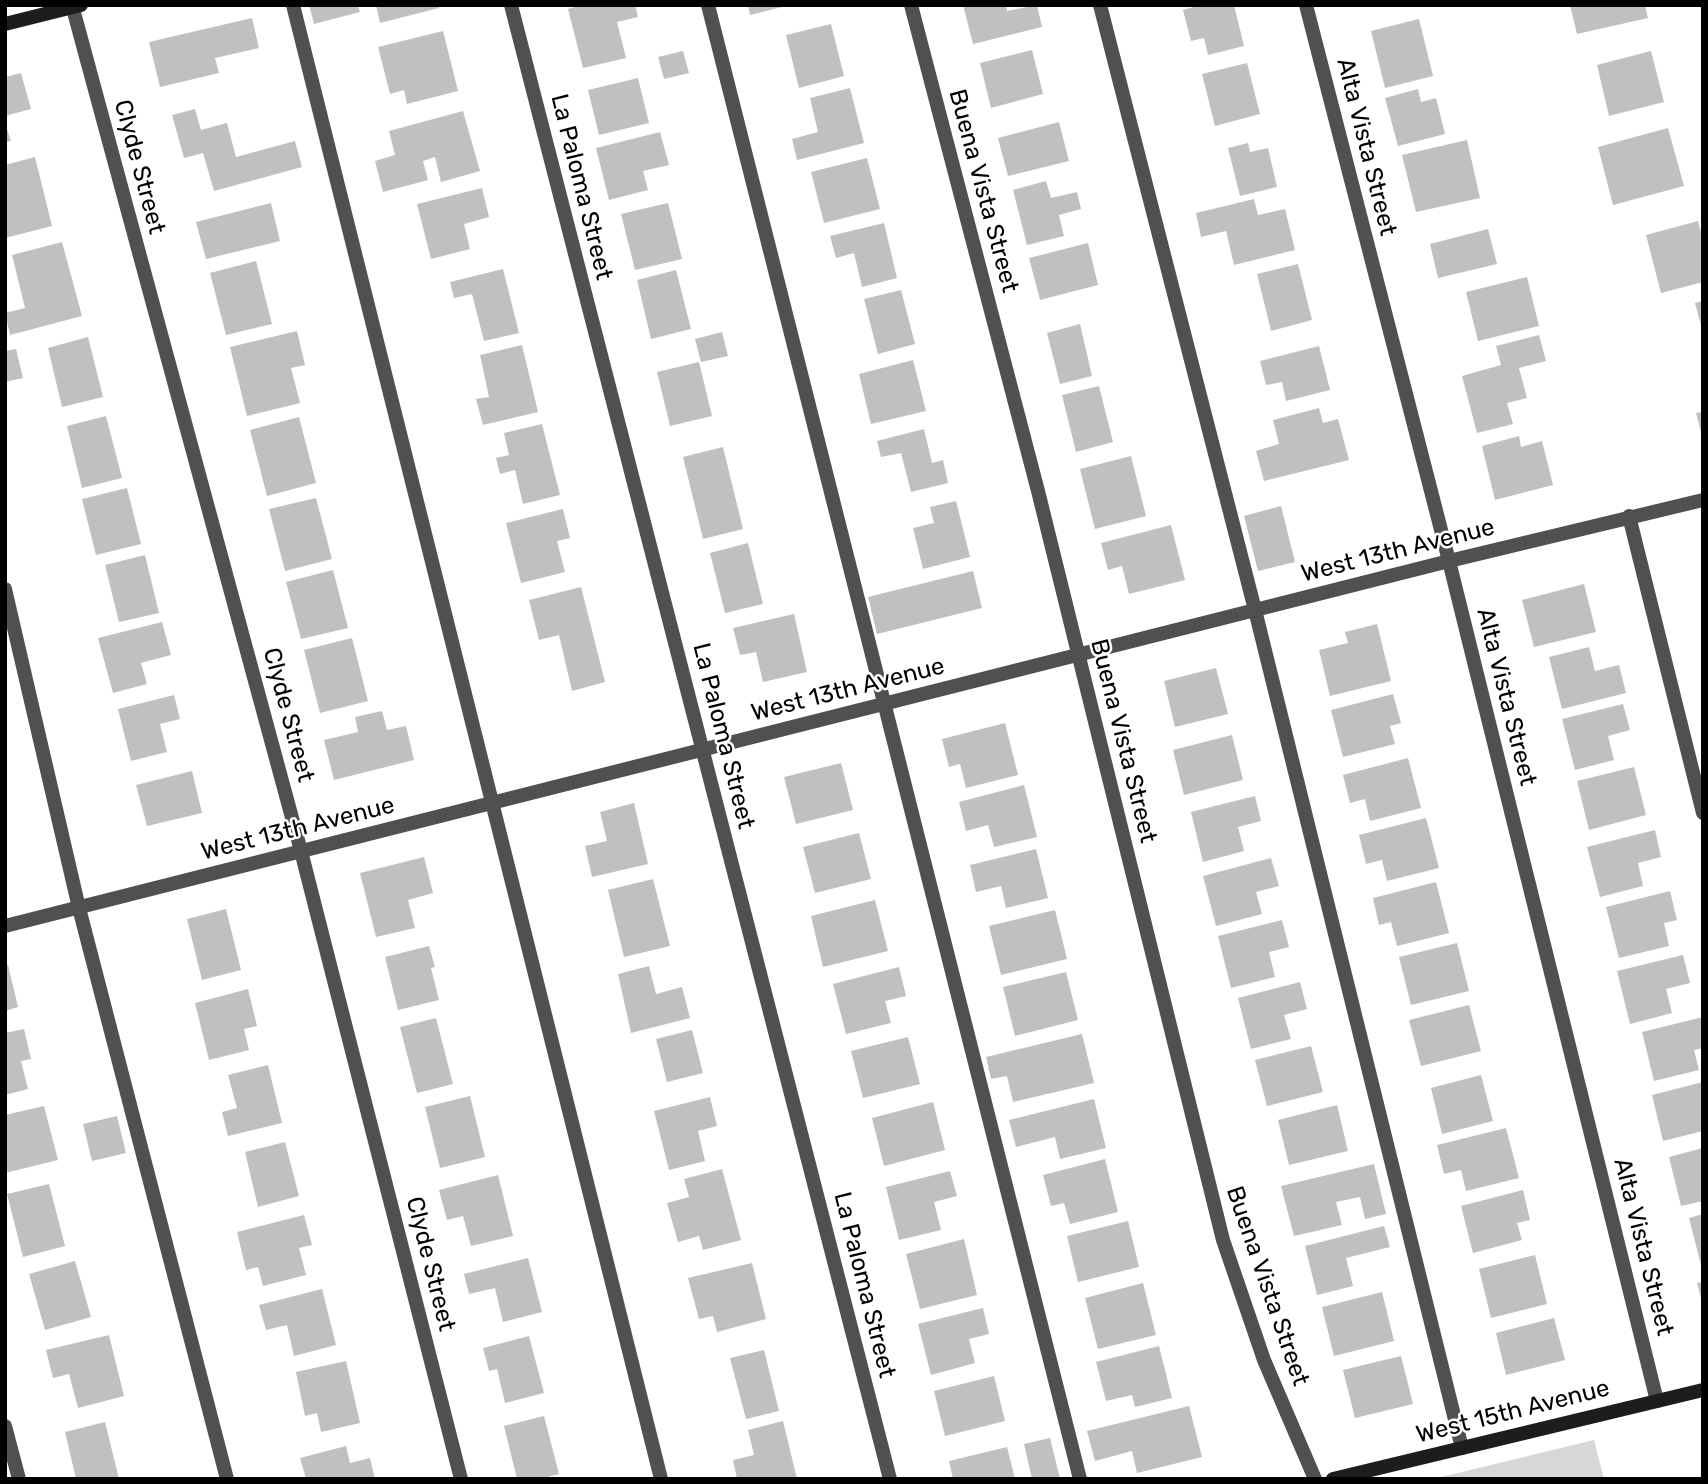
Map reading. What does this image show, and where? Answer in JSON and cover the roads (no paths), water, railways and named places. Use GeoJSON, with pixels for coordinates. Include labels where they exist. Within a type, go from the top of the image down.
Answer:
{"type":"FeatureCollection","features":[{"type":"Feature","properties":{"kind":"street"},"geometry":{"type":"LineString","coordinates":[[293,5],[661,1479]]}},
{"type":"Feature","properties":{"kind":"street","name":"La Paloma Street"},"geometry":{"type":"LineString","coordinates":[[511,5],[890,1479]]}},
{"type":"Feature","properties":{"kind":"street"},"geometry":{"type":"LineString","coordinates":[[708,5],[1080,1479]]}},
{"type":"Feature","properties":{"kind":"street","name":"Buena Vista Street"},"geometry":{"type":"LineString","coordinates":[[911,5],[1078,655],[1223,1240],[1264,1360],[1315,1479]]}},
{"type":"Feature","properties":{"kind":"street"},"geometry":{"type":"LineString","coordinates":[[1100,5],[1255,610],[1462,1448]]}},
{"type":"Feature","properties":{"kind":"street","name":"Alta Vista Street"},"geometry":{"type":"LineString","coordinates":[[1306,5],[1449,561],[1657,1401]]}},
{"type":"Feature","properties":{"kind":"street"},"geometry":{"type":"LineString","coordinates":[[5,23],[75,6]]}},
{"type":"Feature","properties":{"kind":"street","name":"Clyde Street"},"geometry":{"type":"LineString","coordinates":[[75,6],[301,851],[461,1479]]}},
{"type":"Feature","properties":{"kind":"street","name":"West 13th Avenue"},"geometry":{"type":"LineString","coordinates":[[5,926],[1449,561],[1703,500]]}},
{"type":"Feature","properties":{"kind":"street"},"geometry":{"type":"LineString","coordinates":[[1629,516],[1703,813]]}},
{"type":"Feature","properties":{"kind":"street"},"geometry":{"type":"LineString","coordinates":[[5,589],[79,908],[227,1479]]}},
{"type":"Feature","properties":{"kind":"street","name":"West 15th Avenue"},"geometry":{"type":"LineString","coordinates":[[1333,1479],[1703,1390]]}},
{"type":"Feature","properties":{"kind":"street"},"geometry":{"type":"LineString","coordinates":[[5,1426],[19,1479]]}}]}
